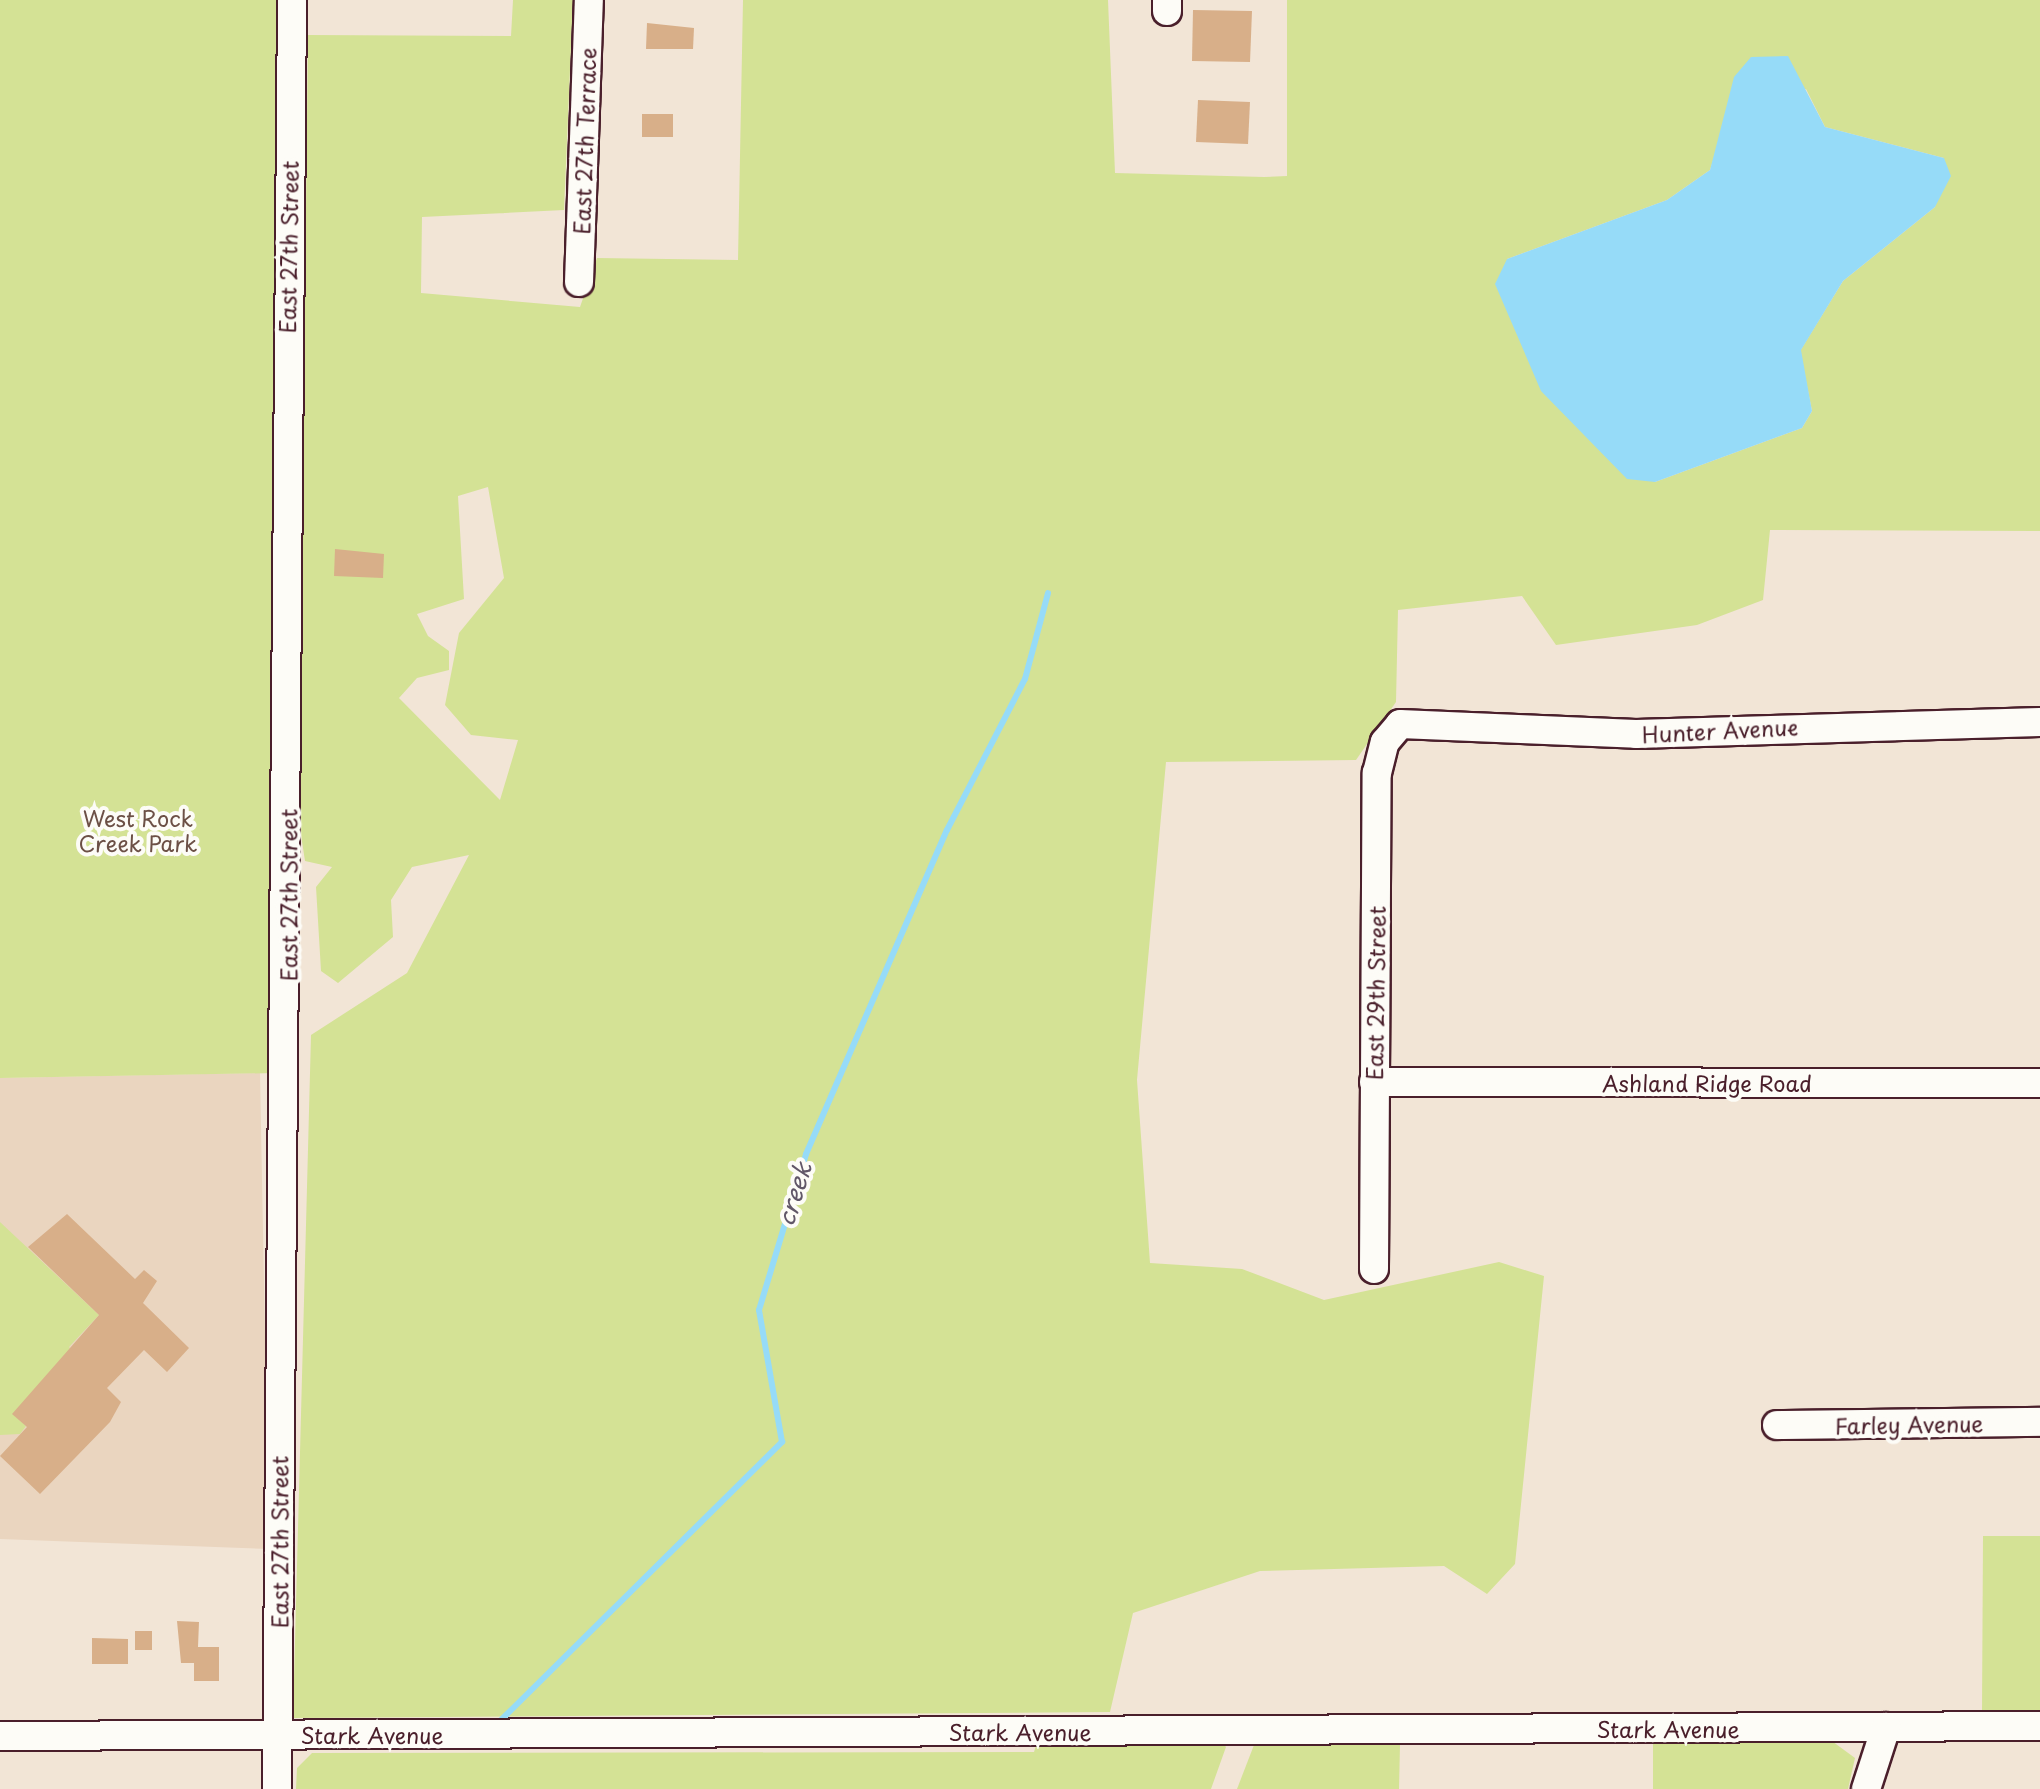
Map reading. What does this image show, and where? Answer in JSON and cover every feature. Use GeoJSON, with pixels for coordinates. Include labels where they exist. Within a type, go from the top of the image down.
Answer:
{"type":"FeatureCollection","features":[{"type":"Feature","properties":{"kind":"street","name":"East 27th Street"},"geometry":{"type":"LineString","coordinates":[[277,1789],[292,0]]}},
{"type":"Feature","properties":{"kind":"street","name":"East 27th Terrace"},"geometry":{"type":"LineString","coordinates":[[579,282],[589,0]]}},
{"type":"Feature","properties":{"kind":"street","name":"Hunter Avenue"},"geometry":{"type":"LineString","coordinates":[[1400,724],[1636,734],[2040,722]]}},
{"type":"Feature","properties":{"kind":"street","name":"East 29th Street"},"geometry":{"type":"LineString","coordinates":[[1374,1269],[1377,773],[1385,742],[1400,724]]}},
{"type":"Feature","properties":{"kind":"street","name":"Ashland Ridge Road"},"geometry":{"type":"LineString","coordinates":[[1374,1082],[2040,1083]]}},
{"type":"Feature","properties":{"kind":"street","name":"Farley Avenue"},"geometry":{"type":"LineString","coordinates":[[1777,1425],[2040,1422]]}},
{"type":"Feature","properties":{"kind":"street","name":"Stark Avenue"},"geometry":{"type":"LineString","coordinates":[[0,1736],[2040,1726]]}},
{"type":"Feature","properties":{"kind":"street"},"geometry":{"type":"LineString","coordinates":[[1866,1789],[1886,1727]]}},
{"type":"Feature","properties":{"kind":"shaded area"},"geometry":{"type":"Polygon","coordinates":[[[260,1073],[269,1549],[0,1539],[0,1078],[260,1073]]]}},
{"type":"Feature","properties":{"kind":"green space","name":"West Rock Creek Park"},"geometry":{"type":"Polygon","coordinates":[[[0,0],[276,0],[275,1073],[0,1078],[0,0]]]}},
{"type":"Feature","properties":{"kind":"green space"},"geometry":{"type":"Polygon","coordinates":[[[513,0],[573,0],[564,210],[422,217],[421,293],[580,307],[597,258],[738,260],[743,0],[1108,0],[1115,173],[1264,177],[1287,176],[1287,0],[2040,0],[2040,531],[1770,530],[1763,600],[1697,625],[1556,645],[1522,596],[1398,610],[1396,702],[1356,760],[1166,762],[1137,1080],[1150,1263],[1242,1269],[1324,1300],[1499,1262],[1544,1276],[1515,1564],[1487,1594],[1444,1566],[1260,1571],[1133,1613],[1110,1712],[293,1718],[311,1035],[407,973],[469,855],[412,867],[391,900],[393,937],[338,983],[321,971],[316,887],[332,867],[305,861],[299,822],[308,35],[511,36],[513,0]],[[1806,89],[1724,127],[1710,170],[1667,200],[1507,259],[1655,482],[1802,428],[1812,411],[1800,351],[1843,281],[1935,207],[1944,158],[1825,127],[1806,89]],[[488,487],[458,496],[464,599],[417,614],[428,636],[449,651],[449,670],[417,678],[399,698],[500,800],[518,740],[471,735],[445,705],[459,633],[504,578],[488,487]]]}},
{"type":"Feature","properties":{"kind":"green space"},"geometry":{"type":"Polygon","coordinates":[[[0,1222],[99,1315],[69,1347],[76,1355],[13,1414],[26,1426],[20,1434],[0,1435],[0,1222]]]}},
{"type":"Feature","properties":{"kind":"green space"},"geometry":{"type":"Polygon","coordinates":[[[1983,1536],[2040,1536],[2040,1712],[1982,1711],[1983,1536]]]}},
{"type":"Feature","properties":{"kind":"green space"},"geometry":{"type":"Polygon","coordinates":[[[1825,1736],[1855,1758],[1848,1789],[1653,1789],[1653,1738],[1825,1736]]]}},
{"type":"Feature","properties":{"kind":"green space"},"geometry":{"type":"Polygon","coordinates":[[[1220,1740],[1226,1747],[1211,1789],[296,1789],[297,1768],[312,1753],[1034,1752],[1037,1742],[1220,1740]]]}},
{"type":"Feature","properties":{"kind":"green space"},"geometry":{"type":"Polygon","coordinates":[[[1254,1745],[1400,1745],[1399,1789],[1237,1789],[1254,1745]]]}},
{"type":"Feature","properties":{"kind":"water"},"geometry":{"type":"Polygon","coordinates":[[[1788,56],[1825,127],[1944,158],[1951,176],[1935,207],[1843,281],[1801,350],[1812,411],[1802,428],[1655,482],[1627,479],[1541,391],[1495,284],[1507,259],[1667,200],[1710,170],[1734,77],[1751,57],[1788,56]]]}},
{"type":"Feature","properties":{"kind":"building"},"geometry":{"type":"Polygon","coordinates":[[[1193,10],[1252,11],[1250,62],[1192,61],[1193,10]]]}},
{"type":"Feature","properties":{"kind":"building"},"geometry":{"type":"Polygon","coordinates":[[[647,23],[694,28],[693,49],[646,49],[647,23]]]}},
{"type":"Feature","properties":{"kind":"building"},"geometry":{"type":"Polygon","coordinates":[[[1198,100],[1250,102],[1248,144],[1196,142],[1198,100]]]}},
{"type":"Feature","properties":{"kind":"building"},"geometry":{"type":"Polygon","coordinates":[[[642,114],[673,114],[673,137],[642,137],[642,114]]]}},
{"type":"Feature","properties":{"kind":"building"},"geometry":{"type":"Polygon","coordinates":[[[335,549],[384,554],[383,578],[334,576],[335,549]]]}},
{"type":"Feature","properties":{"kind":"building"},"geometry":{"type":"Polygon","coordinates":[[[67,1214],[135,1279],[144,1270],[157,1281],[143,1303],[189,1348],[167,1372],[144,1350],[107,1388],[121,1402],[110,1422],[40,1494],[0,1456],[27,1427],[12,1414],[99,1315],[28,1247],[67,1214]]]}},
{"type":"Feature","properties":{"kind":"building"},"geometry":{"type":"Polygon","coordinates":[[[177,1621],[199,1622],[198,1647],[219,1647],[219,1681],[194,1681],[194,1663],[181,1663],[177,1621]]]}},
{"type":"Feature","properties":{"kind":"building"},"geometry":{"type":"Polygon","coordinates":[[[135,1631],[152,1631],[152,1650],[135,1650],[135,1631]]]}},
{"type":"Feature","properties":{"kind":"building"},"geometry":{"type":"Polygon","coordinates":[[[92,1638],[128,1639],[128,1664],[92,1664],[92,1638]]]}},
{"type":"Feature","properties":{"kind":"waterway","name":"creek"},"geometry":{"type":"LineString","coordinates":[[498,1723],[782,1442],[759,1310],[806,1154],[947,830],[1025,679],[1048,593]]}}]}
